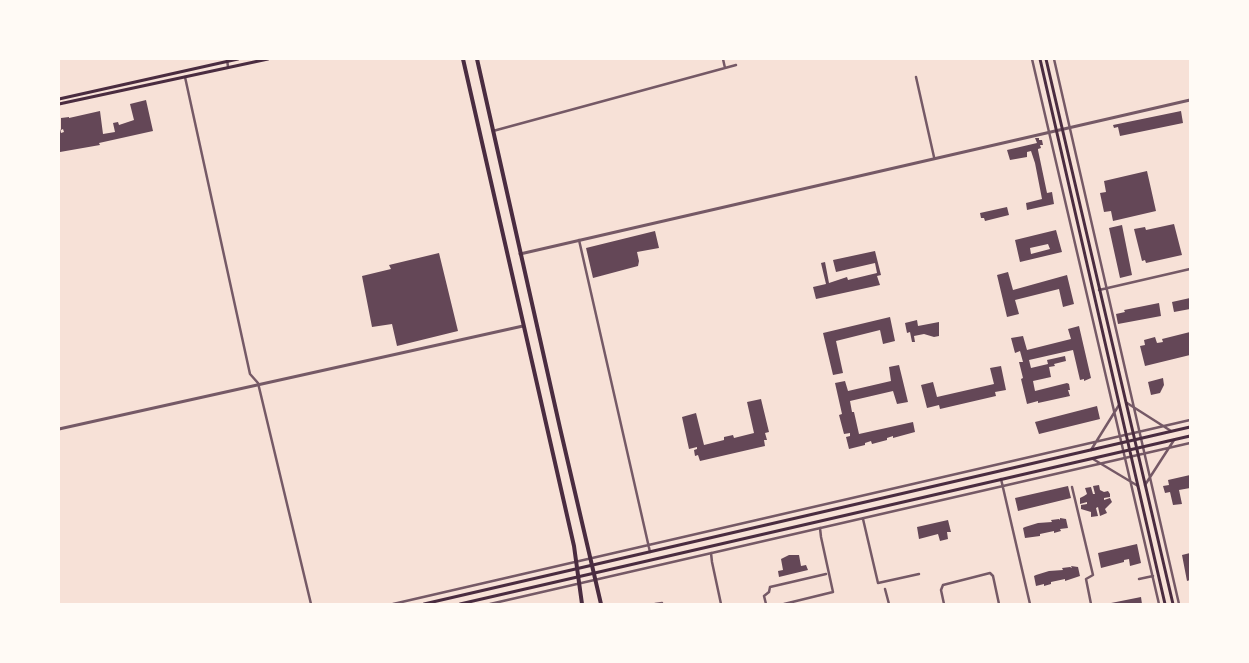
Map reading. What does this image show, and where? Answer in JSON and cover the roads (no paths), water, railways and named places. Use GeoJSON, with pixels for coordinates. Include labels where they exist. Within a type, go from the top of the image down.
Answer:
{"type":"FeatureCollection","features":[{"type":"Feature","properties":{"kind":"main road"},"geometry":{"type":"LineString","coordinates":[[59,99],[238,59]]}},
{"type":"Feature","properties":{"kind":"main road"},"geometry":{"type":"LineString","coordinates":[[59,104],[268,59]]}},
{"type":"Feature","properties":{"kind":"main road"},"geometry":{"type":"LineString","coordinates":[[463,59],[576,562],[582,604]]}},
{"type":"Feature","properties":{"kind":"main road"},"geometry":{"type":"LineString","coordinates":[[476,59],[601,604]]}},
{"type":"Feature","properties":{"kind":"main road"},"geometry":{"type":"LineString","coordinates":[[1040,59],[1165,604]]}},
{"type":"Feature","properties":{"kind":"main road"},"geometry":{"type":"LineString","coordinates":[[1046,59],[1173,604]]}},
{"type":"Feature","properties":{"kind":"main road"},"geometry":{"type":"LineString","coordinates":[[424,604],[1190,427]]}},
{"type":"Feature","properties":{"kind":"main road"},"geometry":{"type":"LineString","coordinates":[[460,604],[1190,436]]}},
{"type":"Feature","properties":{"kind":"street"},"geometry":{"type":"LineString","coordinates":[[723,59],[724,68]]}},
{"type":"Feature","properties":{"kind":"street"},"geometry":{"type":"LineString","coordinates":[[1032,59],[1159,604]]}},
{"type":"Feature","properties":{"kind":"street"},"geometry":{"type":"LineString","coordinates":[[1054,59],[1179,604]]}},
{"type":"Feature","properties":{"kind":"street"},"geometry":{"type":"LineString","coordinates":[[227,60],[228,67]]}},
{"type":"Feature","properties":{"kind":"street"},"geometry":{"type":"LineString","coordinates":[[492,131],[736,65]]}},
{"type":"Feature","properties":{"kind":"street"},"geometry":{"type":"LineString","coordinates":[[185,77],[250,374],[258,383],[311,604]]}},
{"type":"Feature","properties":{"kind":"street"},"geometry":{"type":"LineString","coordinates":[[916,77],[934,158]]}},
{"type":"Feature","properties":{"kind":"street"},"geometry":{"type":"LineString","coordinates":[[520,254],[1056,129],[1190,100]]}},
{"type":"Feature","properties":{"kind":"street"},"geometry":{"type":"LineString","coordinates":[[579,240],[650,552]]}},
{"type":"Feature","properties":{"kind":"street"},"geometry":{"type":"LineString","coordinates":[[1099,290],[1190,269]]}},
{"type":"Feature","properties":{"kind":"street"},"geometry":{"type":"LineString","coordinates":[[59,429],[258,383],[523,326]]}},
{"type":"Feature","properties":{"kind":"street"},"geometry":{"type":"LineString","coordinates":[[1126,403],[1172,432]]}},
{"type":"Feature","properties":{"kind":"street"},"geometry":{"type":"LineString","coordinates":[[1091,450],[1119,405]]}},
{"type":"Feature","properties":{"kind":"street"},"geometry":{"type":"LineString","coordinates":[[393,604],[1190,420]]}},
{"type":"Feature","properties":{"kind":"street"},"geometry":{"type":"LineString","coordinates":[[1145,485],[1174,439]]}},
{"type":"Feature","properties":{"kind":"street"},"geometry":{"type":"LineString","coordinates":[[490,604],[1190,443]]}},
{"type":"Feature","properties":{"kind":"street"},"geometry":{"type":"LineString","coordinates":[[1092,458],[1138,487]]}},
{"type":"Feature","properties":{"kind":"street"},"geometry":{"type":"LineString","coordinates":[[1001,479],[1030,604]]}},
{"type":"Feature","properties":{"kind":"street"},"geometry":{"type":"LineString","coordinates":[[1072,487],[1093,575],[1086,579],[1091,604]]}},
{"type":"Feature","properties":{"kind":"street"},"geometry":{"type":"LineString","coordinates":[[863,518],[878,583],[919,574]]}},
{"type":"Feature","properties":{"kind":"street"},"geometry":{"type":"LineString","coordinates":[[784,604],[833,592],[820,528]]}},
{"type":"Feature","properties":{"kind":"street"},"geometry":{"type":"LineString","coordinates":[[711,553],[721,604]]}},
{"type":"Feature","properties":{"kind":"street"},"geometry":{"type":"LineString","coordinates":[[944,604],[941,590],[944,585],[990,573],[993,576],[999,604]]}},
{"type":"Feature","properties":{"kind":"street"},"geometry":{"type":"LineString","coordinates":[[766,604],[764,596],[769,593],[770,587],[826,574]]}},
{"type":"Feature","properties":{"kind":"street"},"geometry":{"type":"LineString","coordinates":[[1139,579],[1153,576]]}},
{"type":"Feature","properties":{"kind":"street"},"geometry":{"type":"LineString","coordinates":[[886,589],[889,604]]}},
{"type":"Feature","properties":{"kind":"street"},"geometry":{"type":"LineString","coordinates":[[655,604],[662,603]]}}]}
